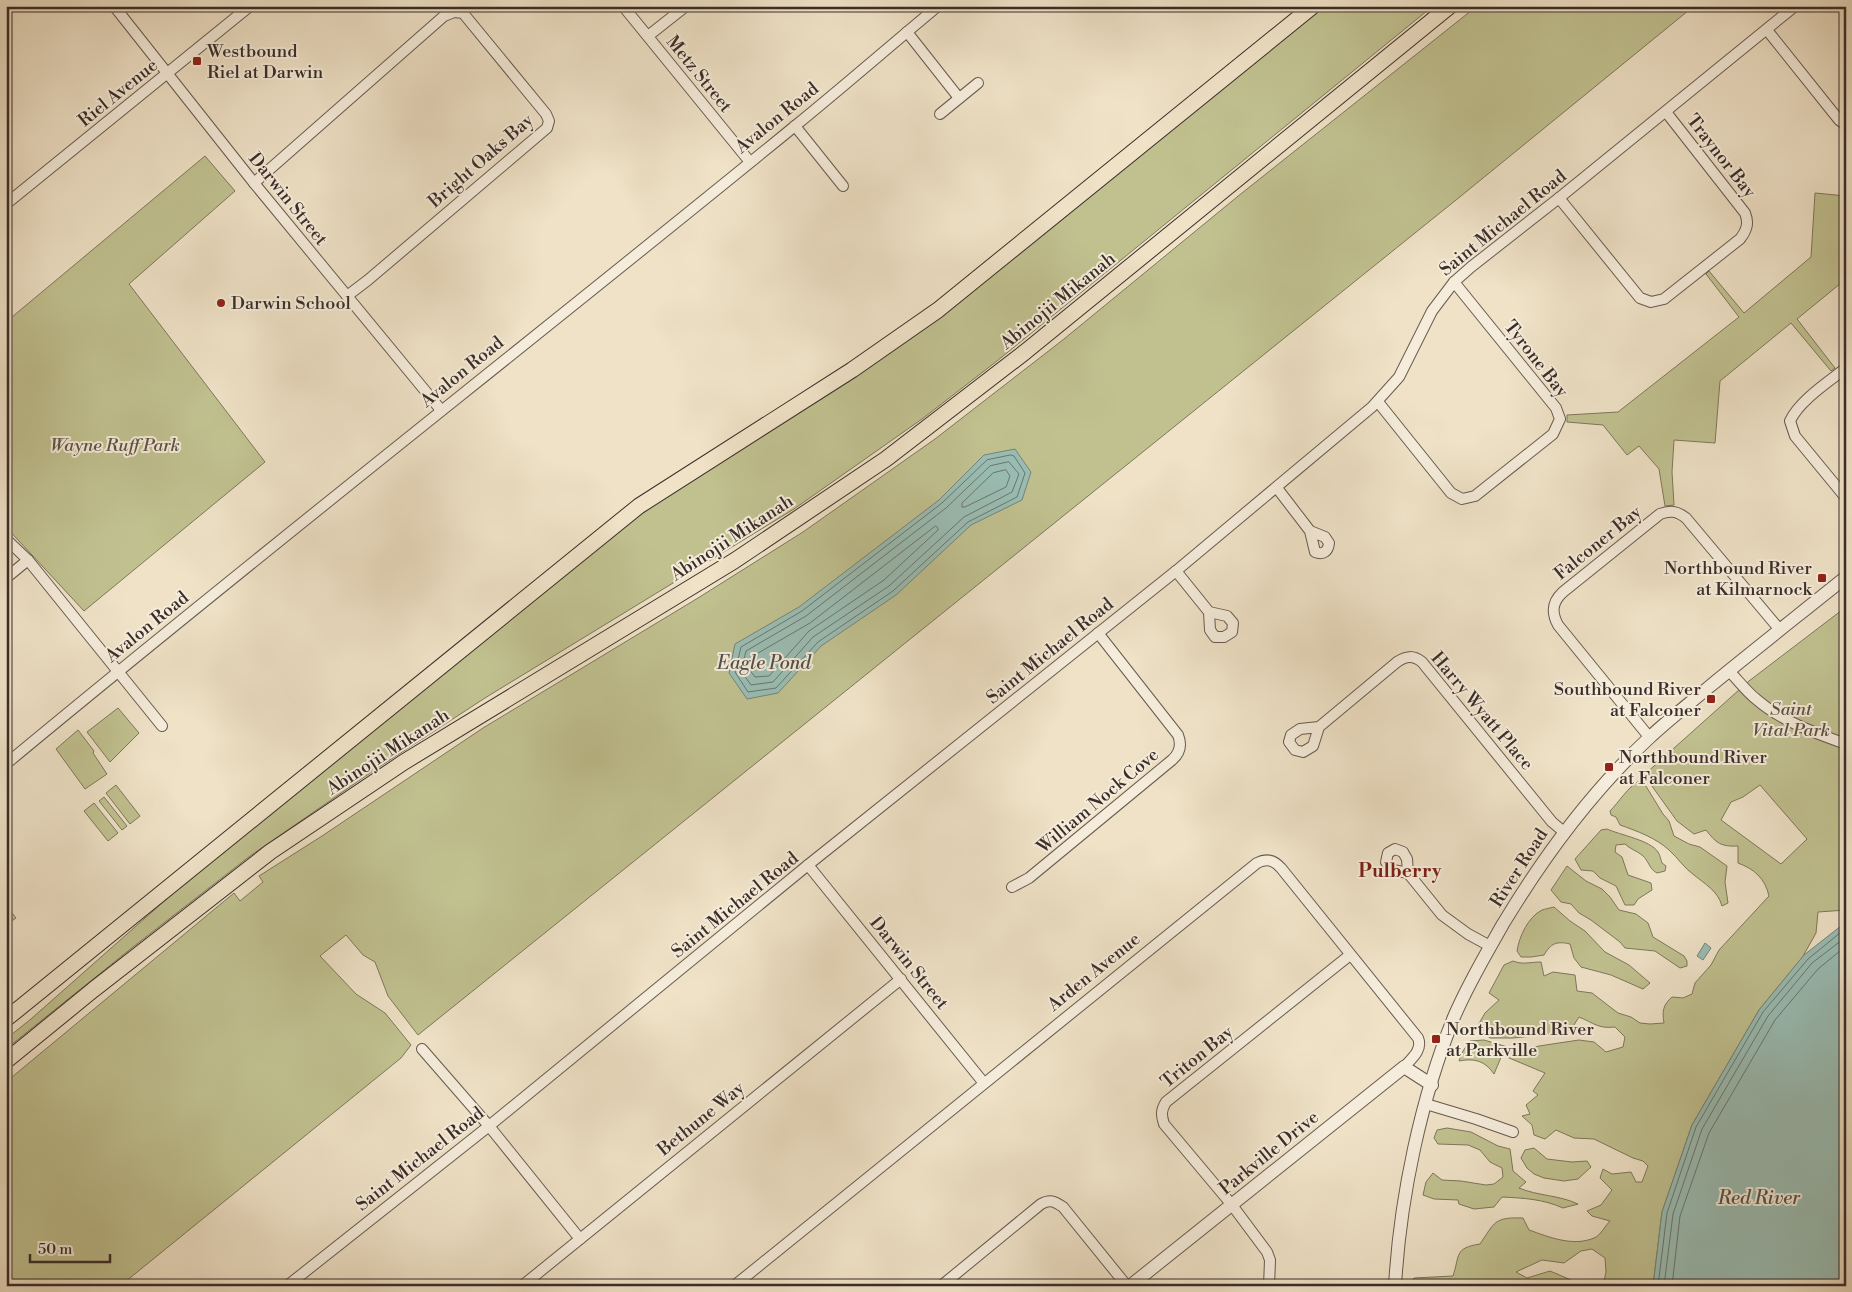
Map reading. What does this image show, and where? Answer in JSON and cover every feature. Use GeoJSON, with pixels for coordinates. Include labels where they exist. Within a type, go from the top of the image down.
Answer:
{"type":"FeatureCollection","features":[{"type":"Feature","properties":{"kind":"main road","name":"Abinojii Mikanah"},"geometry":{"type":"LineString","coordinates":[[6,1019],[639,506],[852,370],[938,310],[1313,6]]}},
{"type":"Feature","properties":{"kind":"main road","name":"Abinojii Mikanah"},"geometry":{"type":"LineString","coordinates":[[6,1061],[93,990],[270,852],[404,762],[734,561],[886,459],[1025,352],[1450,6]]}},
{"type":"Feature","properties":{"kind":"street","name":"Darwin Street"},"geometry":{"type":"LineString","coordinates":[[114,6],[254,183],[441,410]]}},
{"type":"Feature","properties":{"kind":"street","name":"Riel Avenue"},"geometry":{"type":"LineString","coordinates":[[6,204],[250,6]]}},
{"type":"Feature","properties":{"kind":"street","name":"Metz Street"},"geometry":{"type":"LineString","coordinates":[[623,6],[750,162]]}},
{"type":"Feature","properties":{"kind":"street"},"geometry":{"type":"LineString","coordinates":[[648,36],[686,6]]}},
{"type":"Feature","properties":{"kind":"street","name":"Avalon Road"},"geometry":{"type":"LineString","coordinates":[[6,764],[118,671],[795,126],[938,6]]}},
{"type":"Feature","properties":{"kind":"street","name":"Saint Michael Road"},"geometry":{"type":"LineString","coordinates":[[286,1286],[488,1126],[808,865],[1176,571],[1378,402],[1399,377],[1432,311],[1454,282],[1795,6]]}},
{"type":"Feature","properties":{"kind":"street","name":"Bright Oaks Bay"},"geometry":{"type":"LineString","coordinates":[[254,183],[444,16],[454,12],[463,13],[546,114],[549,121],[547,128],[347,296]]}},
{"type":"Feature","properties":{"kind":"street"},"geometry":{"type":"LineString","coordinates":[[1767,30],[1839,120],[1846,125]]}},
{"type":"Feature","properties":{"kind":"street"},"geometry":{"type":"LineString","coordinates":[[907,32],[960,98]]}},
{"type":"Feature","properties":{"kind":"street"},"geometry":{"type":"LineString","coordinates":[[940,114],[978,83]]}},
{"type":"Feature","properties":{"kind":"street","name":"Traynor Bay"},"geometry":{"type":"LineString","coordinates":[[1560,198],[1640,298],[1651,302],[1664,299],[1740,239],[1745,233],[1747,226],[1745,213],[1666,112]]}},
{"type":"Feature","properties":{"kind":"street"},"geometry":{"type":"LineString","coordinates":[[795,126],[843,186]]}},
{"type":"Feature","properties":{"kind":"street","name":"Tyrone Bay"},"geometry":{"type":"LineString","coordinates":[[1378,402],[1451,493],[1462,499],[1475,496],[1553,434],[1560,420],[1556,408],[1454,282]]}},
{"type":"Feature","properties":{"kind":"street"},"geometry":{"type":"LineString","coordinates":[[1846,368],[1801,405],[1794,412],[1790,421],[1796,436],[1846,498]]}},
{"type":"Feature","properties":{"kind":"street"},"geometry":{"type":"LineString","coordinates":[[1276,488],[1310,531]]}},
{"type":"Feature","properties":{"kind":"street","name":"Falconer Bay"},"geometry":{"type":"LineString","coordinates":[[1650,738],[1558,625],[1552,610],[1557,598],[1563,592],[1660,514],[1674,511],[1686,518],[1780,630]]}},
{"type":"Feature","properties":{"kind":"street"},"geometry":{"type":"LineString","coordinates":[[6,539],[28,560],[162,726]]}},
{"type":"Feature","properties":{"kind":"street"},"geometry":{"type":"LineString","coordinates":[[6,578],[28,560]]}},
{"type":"Feature","properties":{"kind":"street"},"geometry":{"type":"LineString","coordinates":[[1176,571],[1209,612]]}},
{"type":"Feature","properties":{"kind":"street","name":"River Road"},"geometry":{"type":"LineString","coordinates":[[1395,1286],[1403,1208],[1426,1104],[1454,1017],[1490,946],[1525,888],[1564,832],[1603,786],[1650,738],[1729,671],[1846,577]]}},
{"type":"Feature","properties":{"kind":"street","name":"William Nock Cove"},"geometry":{"type":"LineString","coordinates":[[1012,887],[1029,878],[1157,773],[1178,754],[1180,749],[1178,735],[1098,633]]}},
{"type":"Feature","properties":{"kind":"street","name":"Harry Wyatt Place"},"geometry":{"type":"LineString","coordinates":[[1319,727],[1403,657],[1411,656],[1417,658],[1552,822],[1564,832]]}},
{"type":"Feature","properties":{"kind":"street"},"geometry":{"type":"LineString","coordinates":[[1729,671],[1756,700],[1784,718],[1846,744]]}},
{"type":"Feature","properties":{"kind":"street","name":"Arden Avenue"},"geometry":{"type":"LineString","coordinates":[[734,1286],[983,1082],[1263,860],[1270,860],[1281,868],[1418,1038],[1420,1042],[1419,1047],[1415,1055],[1404,1067]]}},
{"type":"Feature","properties":{"kind":"street","name":"Darwin Street"},"geometry":{"type":"LineString","coordinates":[[808,865],[983,1082]]}},
{"type":"Feature","properties":{"kind":"street"},"geometry":{"type":"LineString","coordinates":[[1408,874],[1429,900],[1449,920],[1468,934],[1490,946]]}},
{"type":"Feature","properties":{"kind":"street","name":"Triton Bay"},"geometry":{"type":"LineString","coordinates":[[1269,1286],[1270,1260],[1267,1252],[1232,1206],[1164,1124],[1162,1108],[1166,1102],[1350,955]]}},
{"type":"Feature","properties":{"kind":"street","name":"Bethune Way"},"geometry":{"type":"LineString","coordinates":[[522,1286],[901,979]]}},
{"type":"Feature","properties":{"kind":"street"},"geometry":{"type":"LineString","coordinates":[[422,1049],[488,1126],[580,1239]]}},
{"type":"Feature","properties":{"kind":"street"},"geometry":{"type":"LineString","coordinates":[[1404,1067],[1432,1086]]}},
{"type":"Feature","properties":{"kind":"street","name":"Parkville Drive"},"geometry":{"type":"LineString","coordinates":[[1128,1286],[1232,1206],[1404,1067]]}},
{"type":"Feature","properties":{"kind":"street"},"geometry":{"type":"LineString","coordinates":[[1426,1104],[1513,1132]]}},
{"type":"Feature","properties":{"kind":"street"},"geometry":{"type":"LineString","coordinates":[[941,1286],[1047,1201],[1053,1201],[1063,1207],[1128,1286]]}},
{"type":"Feature","properties":{"kind":"green space"},"geometry":{"type":"Polygon","coordinates":[[[1323,6],[1433,6],[997,361],[922,419],[794,509],[485,698],[373,771],[250,856],[6,1049],[6,1039],[205,865],[641,511],[1049,228],[1323,6]]]}},
{"type":"Feature","properties":{"kind":"green space"},"geometry":{"type":"Polygon","coordinates":[[[1477,6],[1694,6],[1461,196],[418,1035],[388,996],[375,962],[363,955],[346,935],[320,956],[356,994],[385,1013],[411,1045],[401,1058],[120,1286],[6,1286],[6,1082],[234,893],[240,901],[263,882],[259,876],[483,728],[803,532],[935,439],[1064,339],[1237,197],[1477,6]]]}},
{"type":"Feature","properties":{"kind":"green space","name":"Wayne Ruff Park"},"geometry":{"type":"Polygon","coordinates":[[[205,156],[235,191],[129,284],[265,462],[84,611],[6,527],[6,322],[205,156]]]}},
{"type":"Feature","properties":{"kind":"green space"},"geometry":{"type":"Polygon","coordinates":[[[1815,193],[1846,196],[1846,279],[1797,319],[1835,368],[1831,371],[1791,323],[1720,381],[1715,443],[1674,440],[1672,472],[1674,505],[1665,506],[1659,469],[1639,446],[1627,455],[1603,425],[1567,422],[1567,415],[1618,412],[1739,317],[1706,274],[1709,271],[1744,313],[1811,257],[1815,193]]]}},
{"type":"Feature","properties":{"kind":"green space","name":"Saint Vital Park"},"geometry":{"type":"Polygon","coordinates":[[[1846,607],[1846,910],[1818,912],[1816,933],[1802,958],[1759,1010],[1692,1125],[1662,1212],[1653,1286],[1603,1286],[1606,1272],[1605,1258],[1592,1249],[1581,1251],[1564,1263],[1542,1260],[1516,1272],[1527,1278],[1550,1271],[1571,1280],[1576,1286],[1410,1286],[1414,1278],[1453,1276],[1459,1254],[1462,1250],[1480,1244],[1496,1222],[1501,1220],[1523,1218],[1529,1230],[1561,1240],[1578,1242],[1594,1238],[1610,1221],[1592,1216],[1587,1211],[1601,1205],[1612,1190],[1600,1178],[1603,1169],[1612,1174],[1631,1172],[1636,1182],[1642,1182],[1648,1166],[1643,1161],[1594,1139],[1574,1138],[1556,1130],[1545,1139],[1534,1135],[1532,1125],[1522,1116],[1530,1114],[1526,1105],[1538,1095],[1533,1091],[1545,1073],[1502,1055],[1494,1074],[1483,1063],[1475,1060],[1459,1061],[1470,1041],[1484,1040],[1521,1051],[1539,1046],[1579,1040],[1594,1042],[1606,1052],[1623,1047],[1625,1037],[1615,1027],[1600,1026],[1579,1017],[1572,1028],[1551,1034],[1513,1038],[1490,1038],[1477,1027],[1485,1013],[1499,1000],[1489,993],[1504,965],[1513,961],[1523,963],[1541,962],[1544,976],[1553,972],[1575,975],[1577,991],[1592,993],[1618,1013],[1631,1017],[1640,1023],[1664,1023],[1664,1008],[1669,1000],[1672,997],[1683,998],[1692,994],[1695,983],[1711,965],[1719,950],[1769,896],[1762,879],[1749,868],[1738,863],[1738,846],[1727,846],[1719,843],[1706,830],[1694,834],[1677,821],[1644,775],[1749,681],[1846,607]],[[1760,785],[1743,797],[1731,802],[1721,820],[1781,864],[1807,839],[1760,785]]]}},
{"type":"Feature","properties":{"kind":"green space"},"geometry":{"type":"Polygon","coordinates":[[[118,708],[139,733],[110,762],[87,732],[118,708]]]}},
{"type":"Feature","properties":{"kind":"green space"},"geometry":{"type":"Polygon","coordinates":[[[78,730],[94,751],[93,753],[107,774],[85,789],[56,749],[78,730]]]}},
{"type":"Feature","properties":{"kind":"green space"},"geometry":{"type":"Polygon","coordinates":[[[1639,781],[1644,783],[1669,821],[1674,836],[1689,844],[1700,847],[1727,866],[1725,882],[1728,903],[1722,906],[1714,892],[1664,846],[1646,835],[1620,825],[1616,817],[1611,815],[1610,811],[1627,791],[1639,781]]]}},
{"type":"Feature","properties":{"kind":"green space"},"geometry":{"type":"Polygon","coordinates":[[[116,785],[140,816],[130,824],[106,793],[116,785]]]}},
{"type":"Feature","properties":{"kind":"green space"},"geometry":{"type":"Polygon","coordinates":[[[104,797],[127,826],[122,830],[99,801],[104,797]]]}},
{"type":"Feature","properties":{"kind":"green space"},"geometry":{"type":"Polygon","coordinates":[[[94,803],[118,833],[108,841],[84,811],[94,803]]]}},
{"type":"Feature","properties":{"kind":"green space"},"geometry":{"type":"Polygon","coordinates":[[[1607,829],[1648,844],[1658,852],[1662,863],[1666,866],[1665,871],[1657,873],[1640,854],[1625,844],[1616,845],[1615,852],[1622,857],[1628,875],[1651,883],[1652,890],[1638,899],[1634,905],[1625,905],[1616,886],[1600,878],[1593,871],[1581,870],[1575,859],[1601,830],[1607,829]]]}},
{"type":"Feature","properties":{"kind":"green space"},"geometry":{"type":"Polygon","coordinates":[[[1567,866],[1586,881],[1602,889],[1619,910],[1636,914],[1648,923],[1653,937],[1684,956],[1687,966],[1680,968],[1655,951],[1625,948],[1620,942],[1579,913],[1571,904],[1561,902],[1551,890],[1567,866]]]}},
{"type":"Feature","properties":{"kind":"green space"},"geometry":{"type":"Polygon","coordinates":[[[6,905],[16,918],[6,925],[6,905]]]}},
{"type":"Feature","properties":{"kind":"green space"},"geometry":{"type":"Polygon","coordinates":[[[1554,907],[1585,931],[1605,952],[1629,965],[1650,983],[1643,989],[1611,975],[1581,967],[1574,958],[1570,944],[1558,943],[1552,945],[1544,955],[1521,957],[1517,951],[1518,946],[1528,922],[1542,910],[1554,907]]]}},
{"type":"Feature","properties":{"kind":"green space"},"geometry":{"type":"Polygon","coordinates":[[[1447,1128],[1471,1132],[1498,1146],[1510,1149],[1513,1171],[1526,1182],[1519,1188],[1578,1204],[1563,1208],[1540,1201],[1502,1197],[1494,1207],[1474,1209],[1459,1204],[1458,1200],[1434,1199],[1423,1195],[1426,1182],[1433,1173],[1442,1180],[1486,1185],[1494,1184],[1503,1177],[1502,1168],[1490,1162],[1480,1150],[1468,1145],[1438,1144],[1434,1138],[1437,1130],[1447,1128]]]}},
{"type":"Feature","properties":{"kind":"green space"},"geometry":{"type":"Polygon","coordinates":[[[1534,1148],[1547,1159],[1572,1162],[1587,1161],[1591,1167],[1578,1179],[1564,1181],[1544,1178],[1534,1174],[1527,1168],[1521,1158],[1525,1150],[1534,1148]]]}},
{"type":"Feature","properties":{"kind":"water","name":"Eagle Pond"},"geometry":{"type":"Polygon","coordinates":[[[1015,449],[1031,472],[1022,500],[971,525],[896,595],[821,646],[778,693],[747,699],[729,673],[735,644],[799,607],[939,500],[984,455],[1015,449]]]}},
{"type":"Feature","properties":{"kind":"water","name":"Red River"},"geometry":{"type":"Polygon","coordinates":[[[1846,922],[1846,1286],[1653,1286],[1662,1212],[1692,1125],[1759,1010],[1804,955],[1846,922]]]}},
{"type":"Feature","properties":{"kind":"water"},"geometry":{"type":"Polygon","coordinates":[[[1705,943],[1711,948],[1703,960],[1697,956],[1705,943]]]}},
{"type":"Feature","properties":{"kind":"place","name":"Westbound Riel at Darwin"},"geometry":{"type":"Point","coordinates":[197,61]}},
{"type":"Feature","properties":{"kind":"place","name":"Darwin School"},"geometry":{"type":"Point","coordinates":[221,303]}},
{"type":"Feature","properties":{"kind":"place","name":"Northbound River at Kilmarnock"},"geometry":{"type":"Point","coordinates":[1822,578]}},
{"type":"Feature","properties":{"kind":"place","name":"Southbound River at Falconer"},"geometry":{"type":"Point","coordinates":[1711,699]}},
{"type":"Feature","properties":{"kind":"place","name":"Northbound River at Falconer"},"geometry":{"type":"Point","coordinates":[1609,767]}},
{"type":"Feature","properties":{"kind":"place","name":"Northbound River at Parkville"},"geometry":{"type":"Point","coordinates":[1436,1039]}},
{"type":"Feature","properties":{"kind":"district","name":"Pulberry"},"geometry":{"type":"Point","coordinates":[1400,871]}}]}
